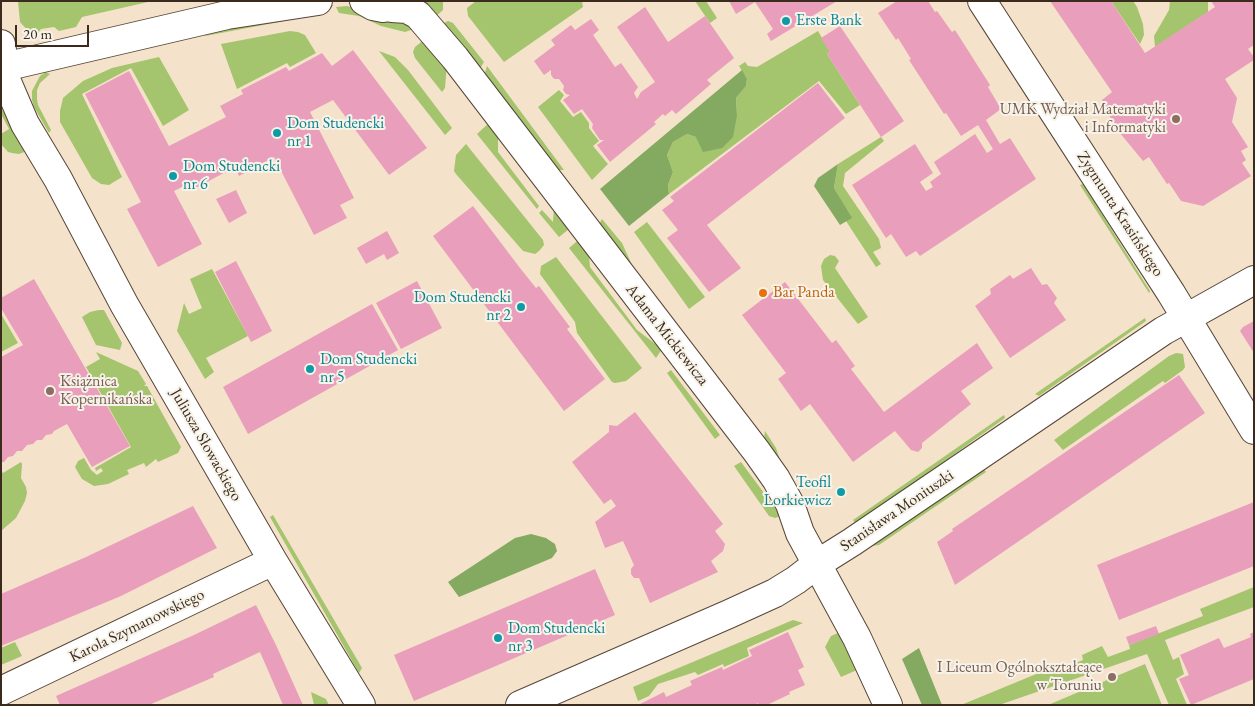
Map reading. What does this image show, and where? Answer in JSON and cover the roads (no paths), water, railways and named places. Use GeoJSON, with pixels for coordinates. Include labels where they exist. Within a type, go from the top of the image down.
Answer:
{"type":"FeatureCollection","features":[{"type":"Feature","properties":{"kind":"street"},"geometry":{"type":"LineString","coordinates":[[227,16],[266,1]]}},
{"type":"Feature","properties":{"kind":"street"},"geometry":{"type":"LineString","coordinates":[[2,56],[318,1]]}},
{"type":"Feature","properties":{"kind":"street","name":"Zygmunta Krasińskiego"},"geometry":{"type":"LineString","coordinates":[[982,1],[1186,317],[1254,430]]}},
{"type":"Feature","properties":{"kind":"street","name":"Adama Mickiewicza"},"geometry":{"type":"LineString","coordinates":[[363,2],[373,6],[400,4],[418,15],[450,52],[757,452],[790,504],[800,533],[864,652],[888,705]]}},
{"type":"Feature","properties":{"kind":"street","name":"Juliusza Słowackiego"},"geometry":{"type":"LineString","coordinates":[[2,56],[11,95],[25,124],[58,179],[124,304],[272,561],[361,705]]}},
{"type":"Feature","properties":{"kind":"street","name":"Stanisława Moniuszki"},"geometry":{"type":"LineString","coordinates":[[520,705],[775,593],[1186,317],[1254,280]]}},
{"type":"Feature","properties":{"kind":"street","name":"Karola Szymanowskiego"},"geometry":{"type":"LineString","coordinates":[[1,691],[272,561]]}},
{"type":"Feature","properties":{"kind":"place","name":"Erste Bank"},"geometry":{"type":"Point","coordinates":[786,21]}},
{"type":"Feature","properties":{"kind":"place","name":"UMK Wydział Matematyki i Informatyki"},"geometry":{"type":"Point","coordinates":[1176,119]}},
{"type":"Feature","properties":{"kind":"place","name":"Dom Studencki nr 1"},"geometry":{"type":"Point","coordinates":[277,133]}},
{"type":"Feature","properties":{"kind":"place","name":"Dom Studencki nr 6"},"geometry":{"type":"Point","coordinates":[173,176]}},
{"type":"Feature","properties":{"kind":"place","name":"Bar Panda"},"geometry":{"type":"Point","coordinates":[763,293]}},
{"type":"Feature","properties":{"kind":"place","name":"Dom Studencki nr 2"},"geometry":{"type":"Point","coordinates":[521,307]}},
{"type":"Feature","properties":{"kind":"place","name":"Dom Studencki nr 5"},"geometry":{"type":"Point","coordinates":[310,369]}},
{"type":"Feature","properties":{"kind":"place","name":"Książnica Kopernikańska"},"geometry":{"type":"Point","coordinates":[50,391]}},
{"type":"Feature","properties":{"kind":"place","name":"Teofil Lorkiewicz"},"geometry":{"type":"Point","coordinates":[841,492]}},
{"type":"Feature","properties":{"kind":"place","name":"Dom Studencki nr 3"},"geometry":{"type":"Point","coordinates":[498,638]}},
{"type":"Feature","properties":{"kind":"place","name":"I Liceum Ogólnokształcące w Toruniu"},"geometry":{"type":"Point","coordinates":[1112,677]}}]}
